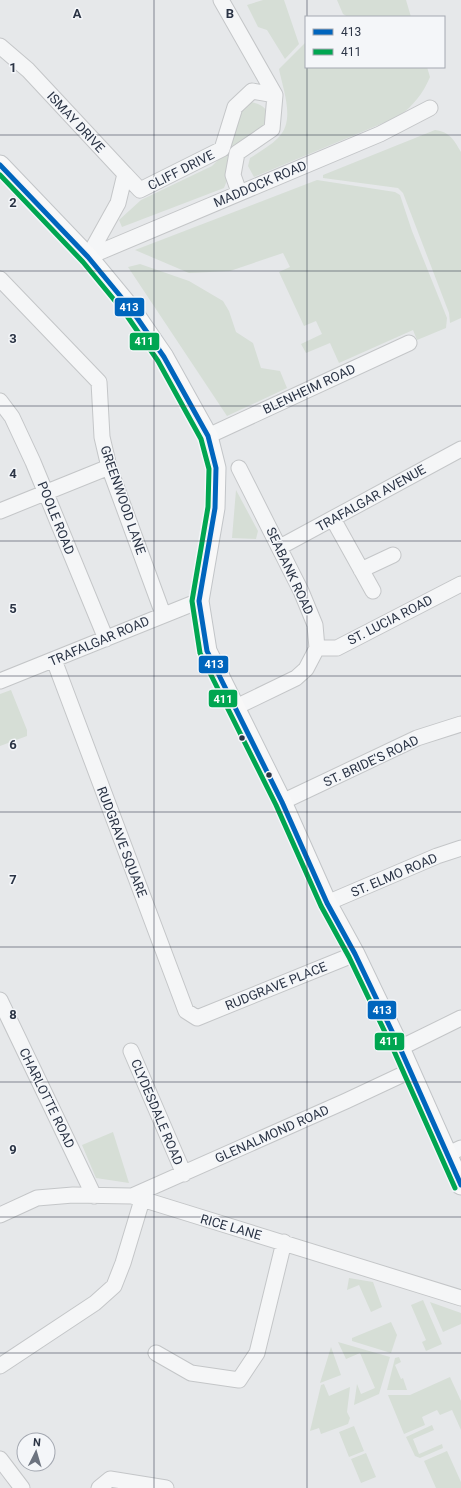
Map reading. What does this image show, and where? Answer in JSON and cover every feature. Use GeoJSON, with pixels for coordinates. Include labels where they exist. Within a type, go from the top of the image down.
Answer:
{"type":"FeatureCollection","features":[{"type":"Feature","properties":{"kind":"main road"},"geometry":{"type":"LineString","coordinates":[[0,166],[88,257],[131,309],[164,357],[208,436],[216,468],[215,508],[199,601],[207,651],[236,707],[282,802],[328,903],[355,954],[410,1070],[454,1151],[461,1185]]}},
{"type":"Feature","properties":{"kind":"street"},"geometry":{"type":"LineString","coordinates":[[221,0],[275,95],[272,129],[237,153],[233,175],[239,192]]}},
{"type":"Feature","properties":{"kind":"street","name":"ISMAY DRIVE"},"geometry":{"type":"LineString","coordinates":[[0,46],[28,70],[125,174]]}},
{"type":"Feature","properties":{"kind":"street","name":"CLIFF DRIVE"},"geometry":{"type":"LineString","coordinates":[[125,174],[140,190],[222,150],[235,107],[252,90],[275,95]]}},
{"type":"Feature","properties":{"kind":"street","name":"MADDOCK ROAD"},"geometry":{"type":"LineString","coordinates":[[88,257],[239,192],[380,134],[430,108]]}},
{"type":"Feature","properties":{"kind":"street"},"geometry":{"type":"LineString","coordinates":[[88,257],[118,203],[125,174]]}},
{"type":"Feature","properties":{"kind":"street","name":"GREENWOOD LANE"},"geometry":{"type":"LineString","coordinates":[[0,279],[99,382],[102,437],[109,467],[163,614]]}},
{"type":"Feature","properties":{"kind":"street","name":"BLENHEIM ROAD"},"geometry":{"type":"LineString","coordinates":[[208,436],[409,343]]}},
{"type":"Feature","properties":{"kind":"street","name":"POOLE ROAD"},"geometry":{"type":"LineString","coordinates":[[0,400],[12,417],[33,462],[106,639]]}},
{"type":"Feature","properties":{"kind":"street","name":"TRAFALGAR AVENUE"},"geometry":{"type":"LineString","coordinates":[[280,547],[461,449]]}},
{"type":"Feature","properties":{"kind":"street"},"geometry":{"type":"LineString","coordinates":[[0,511],[109,467]]}},
{"type":"Feature","properties":{"kind":"street","name":"SEABANK ROAD"},"geometry":{"type":"LineString","coordinates":[[239,468],[280,547],[315,625],[317,648]]}},
{"type":"Feature","properties":{"kind":"street"},"geometry":{"type":"LineString","coordinates":[[333,519],[373,591]]}},
{"type":"Feature","properties":{"kind":"street"},"geometry":{"type":"LineString","coordinates":[[361,570],[393,555]]}},
{"type":"Feature","properties":{"kind":"street","name":"ST. LUCIA ROAD"},"geometry":{"type":"LineString","coordinates":[[317,648],[337,648],[461,584]]}},
{"type":"Feature","properties":{"kind":"street","name":"TRAFALGAR ROAD"},"geometry":{"type":"LineString","coordinates":[[0,681],[106,639],[163,614],[199,601]]}},
{"type":"Feature","properties":{"kind":"street"},"geometry":{"type":"LineString","coordinates":[[236,707],[296,678],[306,669],[317,648]]}},
{"type":"Feature","properties":{"kind":"street","name":"RUDGRAVE SQUARE"},"geometry":{"type":"LineString","coordinates":[[54,660],[186,1011],[197,1018]]}},
{"type":"Feature","properties":{"kind":"street","name":"ST. BRIDE'S ROAD"},"geometry":{"type":"LineString","coordinates":[[282,802],[416,738],[461,724]]}},
{"type":"Feature","properties":{"kind":"street","name":"ST. ELMO ROAD"},"geometry":{"type":"LineString","coordinates":[[328,903],[437,856],[461,848]]}},
{"type":"Feature","properties":{"kind":"street","name":"RUDGRAVE PLACE"},"geometry":{"type":"LineString","coordinates":[[197,1018],[355,954]]}},
{"type":"Feature","properties":{"kind":"street","name":"CHARLOTTE ROAD"},"geometry":{"type":"LineString","coordinates":[[0,1000],[94,1196]]}},
{"type":"Feature","properties":{"kind":"street"},"geometry":{"type":"LineString","coordinates":[[400,1048],[461,1018]]}},
{"type":"Feature","properties":{"kind":"street","name":"CLYDESDALE ROAD"},"geometry":{"type":"LineString","coordinates":[[131,1051],[184,1174]]}},
{"type":"Feature","properties":{"kind":"street","name":"GLENALMOND ROAD"},"geometry":{"type":"LineString","coordinates":[[137,1198],[184,1174],[410,1070]]}},
{"type":"Feature","properties":{"kind":"street","name":"RICE LANE"},"geometry":{"type":"LineString","coordinates":[[0,1215],[37,1198],[73,1195],[137,1198],[284,1242],[461,1298]]}},
{"type":"Feature","properties":{"kind":"street"},"geometry":{"type":"LineString","coordinates":[[0,1366],[95,1303],[114,1286],[123,1262],[137,1198]]}},
{"type":"Feature","properties":{"kind":"street"},"geometry":{"type":"LineString","coordinates":[[156,1353],[191,1373],[239,1380],[258,1353],[284,1242]]}},
{"type":"Feature","properties":{"kind":"street"},"geometry":{"type":"LineString","coordinates":[[0,1459],[22,1488]]}},
{"type":"Feature","properties":{"kind":"street"},"geometry":{"type":"LineString","coordinates":[[99,1488],[110,1480],[166,1488]]}},
{"type":"Feature","properties":{"kind":"shaded area"},"geometry":{"type":"Polygon","coordinates":[[[263,0],[284,0],[299,44],[285,59],[267,30],[258,27],[247,5],[263,0]]]}},
{"type":"Feature","properties":{"kind":"shaded area"},"geometry":{"type":"Polygon","coordinates":[[[337,0],[406,0],[411,16],[346,16],[343,14],[337,0]]]}},
{"type":"Feature","properties":{"kind":"shaded area"},"geometry":{"type":"Polygon","coordinates":[[[305,43],[305,68],[427,68],[430,77],[417,99],[400,116],[254,177],[248,166],[250,158],[278,138],[286,123],[287,105],[279,69],[305,43]]]}},
{"type":"Feature","properties":{"kind":"shaded area"},"geometry":{"type":"Polygon","coordinates":[[[250,102],[262,106],[266,110],[268,122],[230,152],[226,167],[228,178],[224,188],[122,227],[119,220],[141,200],[212,166],[225,153],[242,110],[250,102]]]}},
{"type":"Feature","properties":{"kind":"shaded area"},"geometry":{"type":"Polygon","coordinates":[[[435,130],[448,135],[454,140],[461,152],[461,318],[450,323],[449,313],[403,193],[398,188],[323,178],[323,175],[435,130]]]}},
{"type":"Feature","properties":{"kind":"shaded area"},"geometry":{"type":"Polygon","coordinates":[[[317,180],[395,192],[400,195],[412,231],[447,318],[446,328],[417,340],[413,330],[339,363],[330,343],[306,353],[301,344],[322,334],[316,321],[304,326],[279,272],[290,267],[283,253],[230,271],[189,273],[135,250],[317,180]]]}},
{"type":"Feature","properties":{"kind":"shaded area"},"geometry":{"type":"Polygon","coordinates":[[[140,264],[189,281],[223,301],[229,311],[236,332],[253,343],[261,368],[280,371],[287,388],[227,416],[128,267],[140,264]]]}},
{"type":"Feature","properties":{"kind":"shaded area"},"geometry":{"type":"Polygon","coordinates":[[[236,490],[258,531],[256,539],[232,538],[236,490]]]}},
{"type":"Feature","properties":{"kind":"shaded area"},"geometry":{"type":"Polygon","coordinates":[[[11,690],[27,730],[27,736],[0,746],[0,694],[11,690]]]}},
{"type":"Feature","properties":{"kind":"shaded area"},"geometry":{"type":"Polygon","coordinates":[[[113,1132],[129,1183],[96,1178],[82,1145],[113,1132]]]}},
{"type":"Feature","properties":{"kind":"shaded area"},"geometry":{"type":"Polygon","coordinates":[[[349,1278],[373,1282],[382,1307],[371,1312],[359,1285],[347,1290],[349,1278]]]}},
{"type":"Feature","properties":{"kind":"shaded area"},"geometry":{"type":"Polygon","coordinates":[[[423,1300],[442,1344],[426,1351],[422,1342],[426,1340],[411,1305],[423,1300]]]}},
{"type":"Feature","properties":{"kind":"shaded area"},"geometry":{"type":"Polygon","coordinates":[[[430,1302],[461,1313],[461,1324],[443,1332],[430,1302]]]}},
{"type":"Feature","properties":{"kind":"shaded area"},"geometry":{"type":"Polygon","coordinates":[[[391,1322],[397,1335],[391,1353],[352,1341],[352,1338],[391,1322]]]}},
{"type":"Feature","properties":{"kind":"shaded area"},"geometry":{"type":"Polygon","coordinates":[[[338,1342],[390,1357],[379,1394],[354,1405],[357,1384],[361,1394],[375,1388],[360,1353],[346,1359],[338,1342]]]}},
{"type":"Feature","properties":{"kind":"shaded area"},"geometry":{"type":"Polygon","coordinates":[[[331,1347],[341,1375],[320,1383],[331,1347]]]}},
{"type":"Feature","properties":{"kind":"shaded area"},"geometry":{"type":"Polygon","coordinates":[[[399,1357],[401,1362],[395,1365],[401,1379],[403,1378],[407,1390],[387,1390],[395,1358],[399,1357]]]}},
{"type":"Feature","properties":{"kind":"shaded area"},"geometry":{"type":"Polygon","coordinates":[[[450,1377],[461,1401],[461,1430],[452,1410],[440,1415],[437,1410],[422,1417],[425,1425],[404,1434],[388,1395],[410,1395],[450,1377]]]}},
{"type":"Feature","properties":{"kind":"shaded area"},"geometry":{"type":"Polygon","coordinates":[[[324,1384],[329,1396],[350,1387],[347,1412],[350,1418],[348,1424],[321,1434],[319,1428],[310,1431],[321,1385],[324,1384]]]}},
{"type":"Feature","properties":{"kind":"shaded area"},"geometry":{"type":"Polygon","coordinates":[[[432,1425],[434,1430],[413,1439],[419,1454],[442,1444],[443,1448],[420,1458],[415,1456],[406,1437],[432,1425]]]}},
{"type":"Feature","properties":{"kind":"shaded area"},"geometry":{"type":"Polygon","coordinates":[[[354,1426],[364,1451],[349,1457],[339,1432],[354,1426]]]}},
{"type":"Feature","properties":{"kind":"shaded area"},"geometry":{"type":"Polygon","coordinates":[[[447,1451],[461,1482],[461,1488],[436,1488],[424,1461],[447,1451]]]}},
{"type":"Feature","properties":{"kind":"shaded area"},"geometry":{"type":"Polygon","coordinates":[[[366,1453],[376,1477],[361,1483],[351,1459],[366,1453]]]}},
{"type":"Feature","properties":{"kind":"transit line","name":"413"},"geometry":{"type":"LineString","coordinates":[[0,165],[88,257],[131,309],[164,357],[208,436],[216,468],[215,508],[199,601],[207,651],[282,802],[327,903],[355,954],[400,1048],[461,1185]]}},
{"type":"Feature","properties":{"kind":"transit line","name":"411"},"geometry":{"type":"LineString","coordinates":[[0,175],[83,262],[125,313],[158,361],[201,439],[209,469],[208,507],[192,601],[200,653],[276,805],[321,906],[349,957],[394,1051],[455,1188]]}}]}
